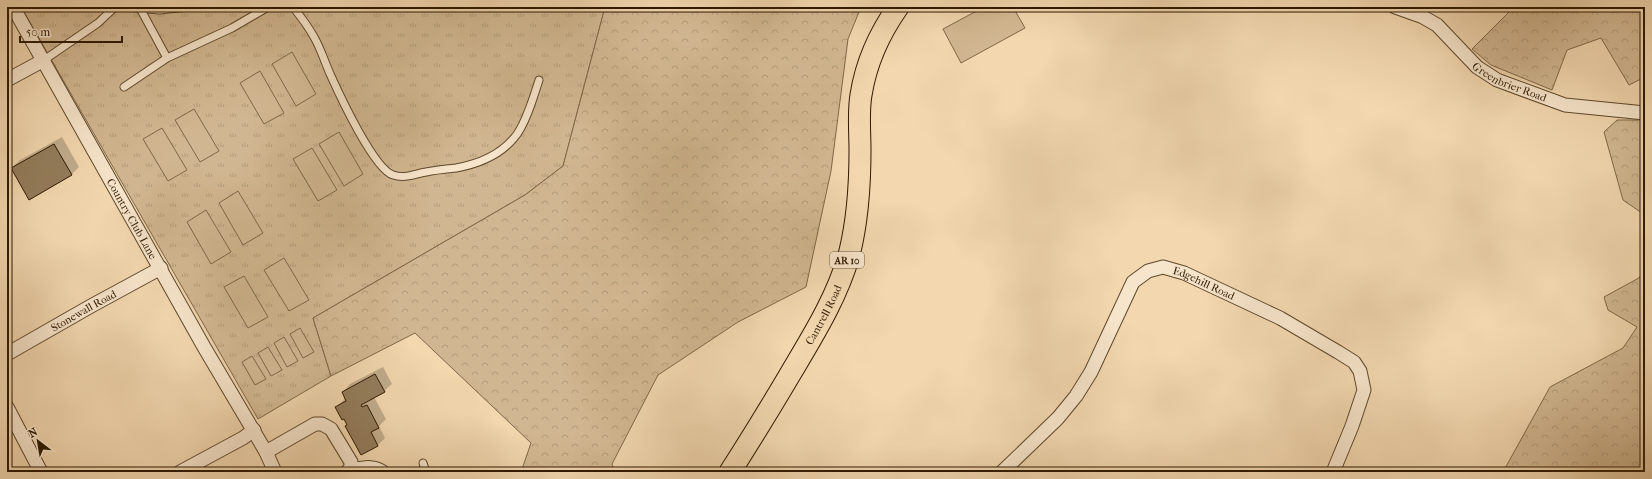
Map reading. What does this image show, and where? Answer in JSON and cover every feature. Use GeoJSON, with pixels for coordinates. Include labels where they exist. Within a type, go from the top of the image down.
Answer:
{"type":"FeatureCollection","features":[{"type":"Feature","properties":{"kind":"main road","name":"Cantrell Road"},"geometry":{"type":"LineString","coordinates":[[730,472],[825,316],[840,282],[849,255],[857,220],[860,185],[860,97],[868,64],[876,42],[890,15]]}},
{"type":"Feature","properties":{"kind":"street","name":"Country Club Lane"},"geometry":{"type":"LineString","coordinates":[[13,7],[204,346],[254,430],[275,472]]}},
{"type":"Feature","properties":{"kind":"street","name":"Greenbrier Road"},"geometry":{"type":"LineString","coordinates":[[1395,7],[1423,17],[1437,25],[1477,67],[1497,80],[1565,105],[1645,113]]}},
{"type":"Feature","properties":{"kind":"street"},"geometry":{"type":"LineString","coordinates":[[7,80],[44,60]]}},
{"type":"Feature","properties":{"kind":"street","name":"Edgehill Road"},"geometry":{"type":"LineString","coordinates":[[1002,472],[1058,418],[1076,396],[1091,372],[1133,282],[1148,271],[1163,267],[1184,273],[1280,318],[1343,354],[1354,362],[1360,371],[1364,390],[1352,426],[1333,472]]}},
{"type":"Feature","properties":{"kind":"street","name":"Stonewall Road"},"geometry":{"type":"LineString","coordinates":[[7,354],[90,306],[161,268]]}},
{"type":"Feature","properties":{"kind":"street"},"geometry":{"type":"LineString","coordinates":[[7,407],[41,472]]}},
{"type":"Feature","properties":{"kind":"street"},"geometry":{"type":"LineString","coordinates":[[266,452],[315,424],[322,424],[331,429],[351,462],[349,469]]}},
{"type":"Feature","properties":{"kind":"street"},"geometry":{"type":"LineString","coordinates":[[180,472],[243,438],[254,430]]}},
{"type":"Feature","properties":{"kind":"lane"},"geometry":{"type":"LineString","coordinates":[[44,60],[98,23],[116,7]]}},
{"type":"Feature","properties":{"kind":"lane"},"geometry":{"type":"LineString","coordinates":[[126,7],[142,10],[188,7]]}},
{"type":"Feature","properties":{"kind":"lane"},"geometry":{"type":"LineString","coordinates":[[124,86],[167,58],[232,28],[268,7]]}},
{"type":"Feature","properties":{"kind":"lane"},"geometry":{"type":"LineString","coordinates":[[293,7],[315,38],[333,82],[374,157],[382,168],[392,175],[410,177],[425,172],[458,167],[492,157],[514,138],[528,111],[539,80]]}},
{"type":"Feature","properties":{"kind":"lane"},"geometry":{"type":"LineString","coordinates":[[142,10],[167,58]]}},
{"type":"Feature","properties":{"kind":"lane"},"geometry":{"type":"LineString","coordinates":[[423,463],[426,472]]}},
{"type":"Feature","properties":{"kind":"lane"},"geometry":{"type":"LineString","coordinates":[[349,469],[369,464],[382,466],[388,472]]}},
{"type":"Feature","properties":{"kind":"green space"},"geometry":{"type":"Polygon","coordinates":[[[21,7],[605,7],[563,166],[525,195],[313,318],[331,376],[258,419],[21,7]]]}},
{"type":"Feature","properties":{"kind":"green space"},"geometry":{"type":"Polygon","coordinates":[[[605,7],[861,7],[848,39],[831,171],[806,287],[738,322],[658,375],[612,464],[615,472],[521,472],[531,443],[415,333],[331,376],[313,318],[525,195],[563,166],[605,7]]]}},
{"type":"Feature","properties":{"kind":"green space"},"geometry":{"type":"Polygon","coordinates":[[[984,7],[1013,7],[1025,28],[961,63],[943,29],[984,7]]]}},
{"type":"Feature","properties":{"kind":"green space"},"geometry":{"type":"Polygon","coordinates":[[[1514,7],[1645,7],[1645,77],[1629,85],[1601,38],[1567,50],[1552,90],[1491,65],[1472,49],[1514,7]]]}},
{"type":"Feature","properties":{"kind":"green space"},"geometry":{"type":"Polygon","coordinates":[[[292,52],[316,94],[296,106],[272,64],[292,52]]]}},
{"type":"Feature","properties":{"kind":"green space"},"geometry":{"type":"Polygon","coordinates":[[[260,71],[284,113],[264,124],[240,83],[260,71]]]}},
{"type":"Feature","properties":{"kind":"green space"},"geometry":{"type":"Polygon","coordinates":[[[194,109],[219,151],[200,162],[175,120],[194,109]]]}},
{"type":"Feature","properties":{"kind":"green space"},"geometry":{"type":"Polygon","coordinates":[[[1617,120],[1645,120],[1645,215],[1623,200],[1604,132],[1617,120]]]}},
{"type":"Feature","properties":{"kind":"green space"},"geometry":{"type":"Polygon","coordinates":[[[162,128],[187,170],[168,181],[143,139],[162,128]]]}},
{"type":"Feature","properties":{"kind":"green space"},"geometry":{"type":"Polygon","coordinates":[[[339,132],[363,174],[344,186],[319,144],[339,132]]]}},
{"type":"Feature","properties":{"kind":"green space"},"geometry":{"type":"Polygon","coordinates":[[[312,148],[337,190],[318,201],[293,159],[312,148]]]}},
{"type":"Feature","properties":{"kind":"green space"},"geometry":{"type":"Polygon","coordinates":[[[238,191],[263,233],[243,245],[219,203],[238,191]]]}},
{"type":"Feature","properties":{"kind":"green space"},"geometry":{"type":"Polygon","coordinates":[[[206,210],[231,252],[211,264],[187,222],[206,210]]]}},
{"type":"Feature","properties":{"kind":"green space"},"geometry":{"type":"Polygon","coordinates":[[[284,258],[309,300],[289,311],[264,270],[284,258]]]}},
{"type":"Feature","properties":{"kind":"green space"},"geometry":{"type":"Polygon","coordinates":[[[1645,273],[1645,472],[1503,472],[1550,387],[1623,348],[1637,327],[1608,310],[1604,297],[1645,273]]]}},
{"type":"Feature","properties":{"kind":"green space"},"geometry":{"type":"Polygon","coordinates":[[[244,276],[268,317],[248,328],[224,287],[244,276]]]}},
{"type":"Feature","properties":{"kind":"green space"},"geometry":{"type":"Polygon","coordinates":[[[300,328],[314,352],[303,358],[290,334],[300,328]]]}},
{"type":"Feature","properties":{"kind":"green space"},"geometry":{"type":"Polygon","coordinates":[[[284,337],[298,361],[287,367],[274,343],[284,337]]]}},
{"type":"Feature","properties":{"kind":"green space"},"geometry":{"type":"Polygon","coordinates":[[[268,347],[282,370],[271,376],[258,353],[268,347]]]}},
{"type":"Feature","properties":{"kind":"green space"},"geometry":{"type":"Polygon","coordinates":[[[252,356],[266,379],[255,385],[242,362],[252,356]]]}},
{"type":"Feature","properties":{"kind":"building"},"geometry":{"type":"Polygon","coordinates":[[[54,144],[72,175],[29,200],[11,168],[54,144]]]}},
{"type":"Feature","properties":{"kind":"building"},"geometry":{"type":"Polygon","coordinates":[[[375,374],[385,392],[361,405],[362,407],[367,405],[379,428],[371,432],[378,446],[361,455],[345,426],[347,425],[344,419],[342,420],[335,407],[346,401],[342,392],[375,374]]]}}]}
